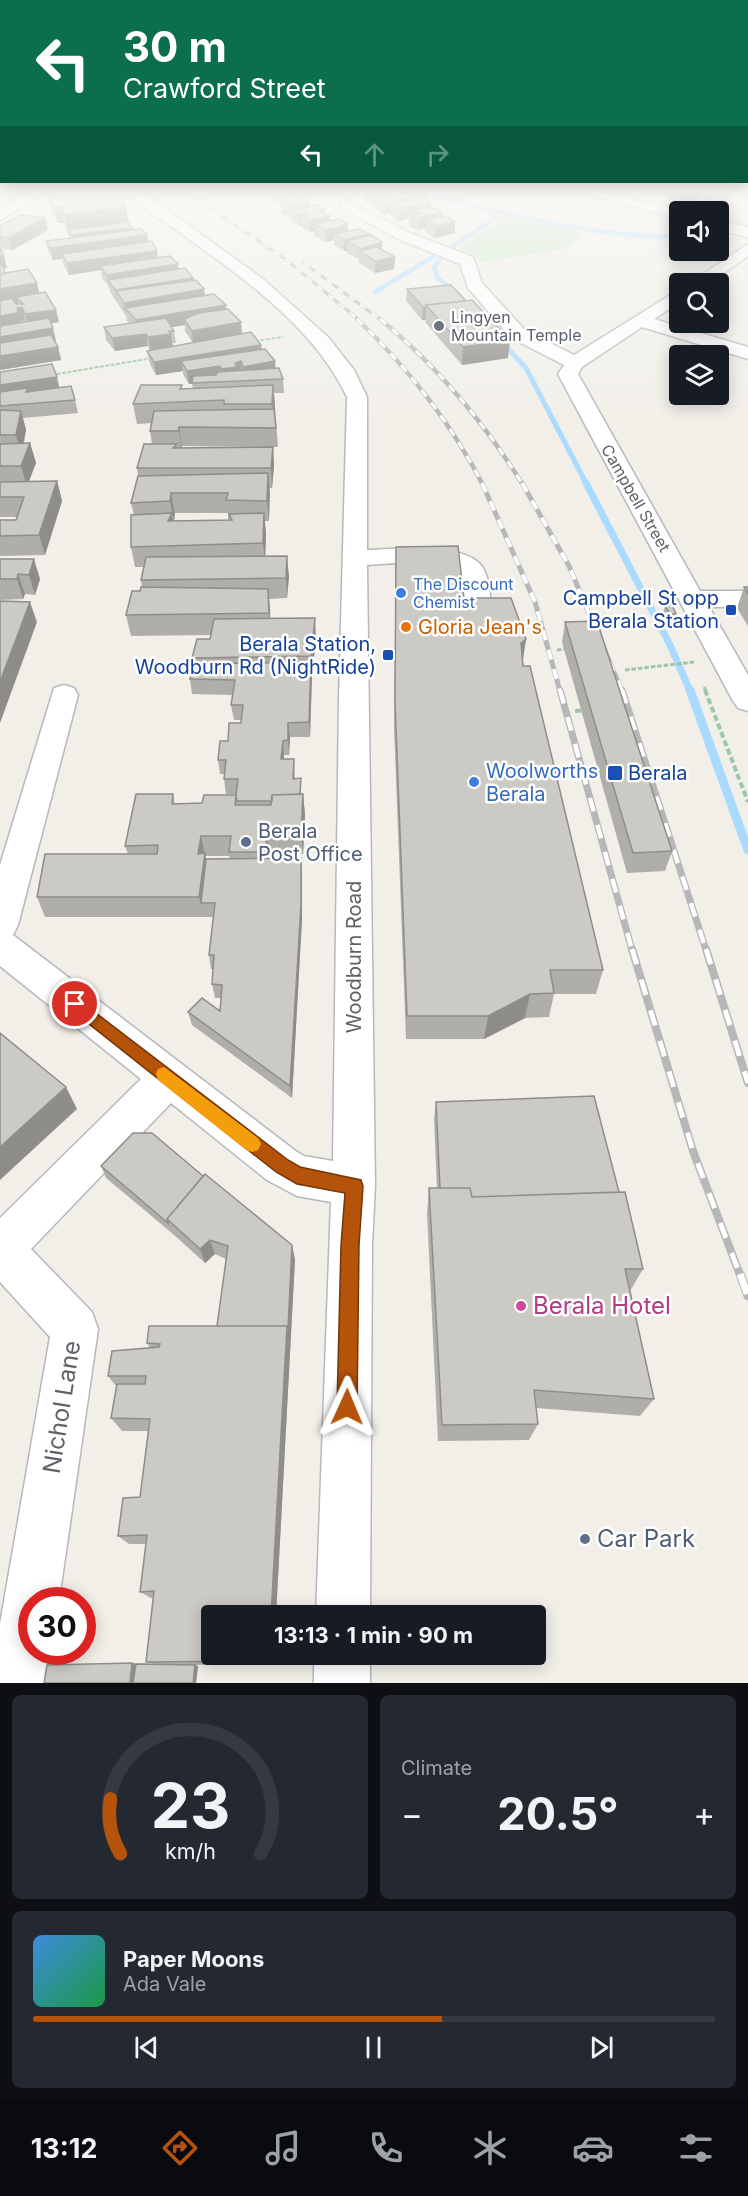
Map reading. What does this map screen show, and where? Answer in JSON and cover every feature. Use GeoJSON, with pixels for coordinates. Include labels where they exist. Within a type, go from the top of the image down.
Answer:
{"type":"FeatureCollection","features":[{"type":"Feature","properties":{"kind":"street","name":"Woodburn Road"},"geometry":{"type":"LineString","coordinates":[[234,267],[312,332],[347,373],[357,397],[353,699],[354,1186],[350,1245],[343,1605]]}},
{"type":"Feature","properties":{"kind":"street"},"geometry":{"type":"LineString","coordinates":[[469,267],[474,284],[518,334],[533,344],[575,363],[669,301]]}},
{"type":"Feature","properties":{"kind":"street"},"geometry":{"type":"LineString","coordinates":[[639,320],[748,353]]}},
{"type":"Feature","properties":{"kind":"street","name":"Campbell Street"},"geometry":{"type":"LineString","coordinates":[[575,363],[569,370],[569,378],[748,701]]}},
{"type":"Feature","properties":{"kind":"street"},"geometry":{"type":"LineString","coordinates":[[356,558],[440,558],[462,563],[469,567],[473,577],[478,623]]}},
{"type":"Feature","properties":{"kind":"street"},"geometry":{"type":"LineString","coordinates":[[693,599],[748,599]]}},
{"type":"Feature","properties":{"kind":"street"},"geometry":{"type":"LineString","coordinates":[[0,925],[64,695]]}},
{"type":"Feature","properties":{"kind":"street"},"geometry":{"type":"LineString","coordinates":[[0,945],[260,1150],[297,1175],[354,1186]]}},
{"type":"Feature","properties":{"kind":"street","name":"Nichol Lane"},"geometry":{"type":"LineString","coordinates":[[18,1683],[75,1329],[8,1258],[5,1247],[19,1229],[169,1078]]}},
{"type":"Feature","properties":{"kind":"street"},"geometry":{"type":"LineString","coordinates":[[342,1665],[342,1683]]}},
{"type":"Feature","properties":{"kind":"path"},"geometry":{"type":"LineString","coordinates":[[255,342],[312,332]]}},
{"type":"Feature","properties":{"kind":"path"},"geometry":{"type":"LineString","coordinates":[[46,376],[162,357]]}},
{"type":"Feature","properties":{"kind":"path"},"geometry":{"type":"LineString","coordinates":[[557,650],[578,649]]}},
{"type":"Feature","properties":{"kind":"path"},"geometry":{"type":"LineString","coordinates":[[625,670],[696,662],[699,672]]}},
{"type":"Feature","properties":{"kind":"path"},"geometry":{"type":"LineString","coordinates":[[703,683],[748,802]]}},
{"type":"Feature","properties":{"kind":"path"},"geometry":{"type":"LineString","coordinates":[[574,711],[598,709]]}},
{"type":"Feature","properties":{"kind":"building"},"geometry":{"type":"Polygon","coordinates":[[[0,267],[3,267],[5,273],[0,274],[0,267]]]}},
{"type":"Feature","properties":{"kind":"building"},"geometry":{"type":"Polygon","coordinates":[[[100,267],[162,267],[107,275],[100,267]]]}},
{"type":"Feature","properties":{"kind":"building"},"geometry":{"type":"Polygon","coordinates":[[[185,268],[193,278],[115,290],[108,280],[185,268]]]}},
{"type":"Feature","properties":{"kind":"building"},"geometry":{"type":"Polygon","coordinates":[[[28,269],[37,283],[0,289],[0,274],[28,269]]]}},
{"type":"Feature","properties":{"kind":"building"},"geometry":{"type":"Polygon","coordinates":[[[196,280],[204,289],[124,303],[116,291],[196,280]]]}},
{"type":"Feature","properties":{"kind":"building"},"geometry":{"type":"Polygon","coordinates":[[[451,285],[466,301],[423,307],[407,289],[451,285]]]}},
{"type":"Feature","properties":{"kind":"building"},"geometry":{"type":"Polygon","coordinates":[[[45,292],[56,310],[25,314],[22,307],[17,308],[18,313],[0,316],[0,301],[12,298],[16,304],[23,304],[17,297],[45,292]]]}},
{"type":"Feature","properties":{"kind":"building"},"geometry":{"type":"Polygon","coordinates":[[[214,294],[226,305],[136,320],[125,308],[214,294]]]}},
{"type":"Feature","properties":{"kind":"building"},"geometry":{"type":"Polygon","coordinates":[[[472,300],[510,340],[463,347],[426,305],[472,300]]]}},
{"type":"Feature","properties":{"kind":"building"},"geometry":{"type":"Polygon","coordinates":[[[228,309],[241,322],[192,331],[184,319],[199,313],[228,309]]]}},
{"type":"Feature","properties":{"kind":"building"},"geometry":{"type":"Polygon","coordinates":[[[49,318],[53,328],[0,337],[0,326],[49,318]]]}},
{"type":"Feature","properties":{"kind":"building"},"geometry":{"type":"Polygon","coordinates":[[[166,318],[174,331],[169,331],[171,334],[112,338],[104,327],[166,318]]]}},
{"type":"Feature","properties":{"kind":"building"},"geometry":{"type":"Polygon","coordinates":[[[251,332],[261,345],[154,362],[147,351],[251,332]]]}},
{"type":"Feature","properties":{"kind":"building"},"geometry":{"type":"Polygon","coordinates":[[[51,335],[58,347],[0,356],[0,343],[51,335]]]}},
{"type":"Feature","properties":{"kind":"building"},"geometry":{"type":"Polygon","coordinates":[[[265,349],[275,361],[243,367],[241,361],[235,363],[237,367],[221,369],[220,366],[187,371],[181,361],[265,349]]]}},
{"type":"Feature","properties":{"kind":"building"},"geometry":{"type":"Polygon","coordinates":[[[52,364],[57,377],[0,385],[0,372],[52,364]]]}},
{"type":"Feature","properties":{"kind":"building"},"geometry":{"type":"Polygon","coordinates":[[[279,368],[283,379],[192,383],[193,376],[279,368]]]}},
{"type":"Feature","properties":{"kind":"building"},"geometry":{"type":"Polygon","coordinates":[[[141,385],[182,385],[180,389],[273,385],[272,404],[224,404],[224,400],[133,404],[141,385]]]}},
{"type":"Feature","properties":{"kind":"building"},"geometry":{"type":"Polygon","coordinates":[[[71,386],[75,400],[0,406],[0,392],[27,388],[26,392],[71,386]]]}},
{"type":"Feature","properties":{"kind":"building"},"geometry":{"type":"Polygon","coordinates":[[[274,409],[276,428],[179,427],[179,431],[150,431],[154,411],[274,409]]]}},
{"type":"Feature","properties":{"kind":"building"},"geometry":{"type":"Polygon","coordinates":[[[0,410],[21,411],[16,435],[0,435],[0,410]]]}},
{"type":"Feature","properties":{"kind":"building"},"geometry":{"type":"Polygon","coordinates":[[[30,443],[21,466],[0,466],[0,444],[30,443]]]}},
{"type":"Feature","properties":{"kind":"building"},"geometry":{"type":"Polygon","coordinates":[[[144,444],[177,444],[173,448],[273,447],[271,468],[137,468],[144,444]]]}},
{"type":"Feature","properties":{"kind":"building"},"geometry":{"type":"Polygon","coordinates":[[[268,473],[267,501],[226,500],[228,493],[171,493],[170,501],[131,503],[138,476],[268,473]]]}},
{"type":"Feature","properties":{"kind":"building"},"geometry":{"type":"Polygon","coordinates":[[[57,481],[39,535],[0,536],[0,520],[16,520],[24,497],[0,497],[0,482],[57,481]]]}},
{"type":"Feature","properties":{"kind":"building"},"geometry":{"type":"Polygon","coordinates":[[[172,513],[168,521],[232,520],[229,514],[264,513],[263,543],[131,547],[131,515],[172,513]]]}},
{"type":"Feature","properties":{"kind":"building"},"geometry":{"type":"Polygon","coordinates":[[[458,546],[464,598],[511,598],[526,639],[521,643],[523,666],[530,666],[603,970],[550,970],[554,993],[530,994],[488,1016],[407,1016],[395,702],[396,547],[458,546]]]}},
{"type":"Feature","properties":{"kind":"building"},"geometry":{"type":"Polygon","coordinates":[[[287,556],[286,578],[141,580],[146,557],[287,556]]]}},
{"type":"Feature","properties":{"kind":"building"},"geometry":{"type":"Polygon","coordinates":[[[0,559],[34,559],[29,575],[18,574],[17,579],[0,579],[0,559]]]}},
{"type":"Feature","properties":{"kind":"building"},"geometry":{"type":"Polygon","coordinates":[[[141,587],[268,589],[269,613],[126,615],[132,591],[140,591],[141,587]]]}},
{"type":"Feature","properties":{"kind":"building"},"geometry":{"type":"Polygon","coordinates":[[[0,601],[30,602],[0,682],[0,601]]]}},
{"type":"Feature","properties":{"kind":"building"},"geometry":{"type":"Polygon","coordinates":[[[672,605],[676,614],[670,614],[665,606],[672,605]]]}},
{"type":"Feature","properties":{"kind":"building"},"geometry":{"type":"Polygon","coordinates":[[[315,618],[311,656],[192,658],[197,639],[210,639],[214,619],[315,618]]]}},
{"type":"Feature","properties":{"kind":"building"},"geometry":{"type":"Polygon","coordinates":[[[597,621],[672,851],[633,853],[565,622],[597,621]]]}},
{"type":"Feature","properties":{"kind":"building"},"geometry":{"type":"Polygon","coordinates":[[[311,662],[309,722],[288,723],[288,740],[283,741],[281,759],[294,759],[293,779],[301,778],[300,794],[272,795],[272,801],[237,801],[238,779],[224,779],[226,760],[218,760],[220,741],[228,741],[229,723],[241,723],[243,705],[231,705],[235,680],[190,679],[193,664],[311,662]]]}},
{"type":"Feature","properties":{"kind":"building"},"geometry":{"type":"Polygon","coordinates":[[[136,794],[173,794],[172,804],[202,803],[204,795],[236,795],[235,805],[271,805],[272,795],[303,794],[301,834],[267,834],[265,852],[229,852],[231,836],[201,836],[198,854],[205,853],[199,897],[37,897],[45,854],[157,854],[158,845],[125,846],[136,794]]]}},
{"type":"Feature","properties":{"kind":"building"},"geometry":{"type":"Polygon","coordinates":[[[301,858],[301,905],[290,1086],[188,1012],[202,998],[220,1011],[222,985],[212,984],[214,955],[209,955],[215,903],[201,903],[206,859],[301,858]]]}},
{"type":"Feature","properties":{"kind":"building"},"geometry":{"type":"Polygon","coordinates":[[[0,1033],[66,1087],[0,1147],[0,1033]]]}},
{"type":"Feature","properties":{"kind":"building"},"geometry":{"type":"Polygon","coordinates":[[[594,1096],[619,1192],[472,1197],[470,1188],[440,1188],[436,1102],[594,1096]]]}},
{"type":"Feature","properties":{"kind":"building"},"geometry":{"type":"Polygon","coordinates":[[[133,1133],[152,1133],[203,1176],[167,1219],[168,1223],[101,1166],[133,1133]]]}},
{"type":"Feature","properties":{"kind":"building"},"geometry":{"type":"Polygon","coordinates":[[[205,1174],[292,1245],[288,1329],[287,1326],[217,1326],[228,1246],[210,1240],[200,1249],[167,1219],[205,1174]]]}},
{"type":"Feature","properties":{"kind":"building"},"geometry":{"type":"Polygon","coordinates":[[[429,1188],[470,1188],[472,1197],[625,1192],[643,1269],[625,1269],[654,1399],[534,1390],[538,1424],[442,1425],[429,1188]]]}},
{"type":"Feature","properties":{"kind":"building"},"geometry":{"type":"Polygon","coordinates":[[[149,1326],[287,1326],[272,1605],[201,1605],[201,1662],[146,1662],[154,1591],[140,1592],[147,1535],[118,1536],[123,1498],[140,1497],[150,1419],[111,1418],[117,1384],[145,1384],[146,1376],[108,1376],[112,1351],[159,1347],[160,1344],[147,1343],[149,1326]]]}},
{"type":"Feature","properties":{"kind":"building"},"geometry":{"type":"Polygon","coordinates":[[[132,1663],[130,1683],[44,1683],[47,1665],[132,1663]]]}},
{"type":"Feature","properties":{"kind":"building"},"geometry":{"type":"Polygon","coordinates":[[[136,1664],[195,1665],[193,1683],[133,1683],[136,1664]]]}},
{"type":"Feature","properties":{"kind":"waterway"},"geometry":{"type":"LineString","coordinates":[[375,292],[417,267]]}},
{"type":"Feature","properties":{"kind":"waterway"},"geometry":{"type":"LineString","coordinates":[[434,267],[437,277],[455,293]]}},
{"type":"Feature","properties":{"kind":"waterway"},"geometry":{"type":"LineString","coordinates":[[502,342],[526,368],[587,485]]}},
{"type":"Feature","properties":{"kind":"waterway"},"geometry":{"type":"LineString","coordinates":[[586,483],[670,645],[690,691]]}},
{"type":"Feature","properties":{"kind":"waterway"},"geometry":{"type":"LineString","coordinates":[[690,690],[748,850]]}},
{"type":"Feature","properties":{"kind":"railway"},"geometry":{"type":"LineString","coordinates":[[294,267],[359,320]]}},
{"type":"Feature","properties":{"kind":"railway"},"geometry":{"type":"LineString","coordinates":[[309,267],[381,320]]}},
{"type":"Feature","properties":{"kind":"railway"},"geometry":{"type":"LineString","coordinates":[[357,319],[393,356],[427,397],[457,440],[482,484]]}},
{"type":"Feature","properties":{"kind":"railway"},"geometry":{"type":"LineString","coordinates":[[380,319],[421,356],[458,396],[476,417],[523,485]]}},
{"type":"Feature","properties":{"kind":"railway"},"geometry":{"type":"LineString","coordinates":[[522,483],[569,566],[622,691]]}},
{"type":"Feature","properties":{"kind":"railway"},"geometry":{"type":"LineString","coordinates":[[482,484],[535,602],[560,691]]}},
{"type":"Feature","properties":{"kind":"railway"},"geometry":{"type":"LineString","coordinates":[[560,690],[632,950]]}},
{"type":"Feature","properties":{"kind":"railway"},"geometry":{"type":"LineString","coordinates":[[622,690],[706,950]]}},
{"type":"Feature","properties":{"kind":"railway"},"geometry":{"type":"LineString","coordinates":[[632,949],[693,1151],[740,1275]]}},
{"type":"Feature","properties":{"kind":"railway"},"geometry":{"type":"LineString","coordinates":[[706,949],[748,1083]]}},
{"type":"Feature","properties":{"kind":"railway"},"geometry":{"type":"LineString","coordinates":[[740,1274],[748,1296]]}},
{"type":"Feature","properties":{"kind":"slow traffic"},"geometry":{"type":"LineString","coordinates":[[164,1074],[252,1144]]}},
{"type":"Feature","properties":{"kind":"place","name":"Lingyen Mountain Temple"},"geometry":{"type":"Point","coordinates":[439,326]}},
{"type":"Feature","properties":{"kind":"place","name":"The Discount Chemist"},"geometry":{"type":"Point","coordinates":[401,593]}},
{"type":"Feature","properties":{"kind":"place","name":"Campbell St opp Berala Station"},"geometry":{"type":"Point","coordinates":[731,610]}},
{"type":"Feature","properties":{"kind":"place","name":"Gloria Jean's"},"geometry":{"type":"Point","coordinates":[406,627]}},
{"type":"Feature","properties":{"kind":"place","name":"Berala Station, Woodburn Rd (NightRide)"},"geometry":{"type":"Point","coordinates":[388,655]}},
{"type":"Feature","properties":{"kind":"place","name":"Berala"},"geometry":{"type":"Point","coordinates":[615,773]}},
{"type":"Feature","properties":{"kind":"place","name":"Woolworths Berala"},"geometry":{"type":"Point","coordinates":[474,782]}},
{"type":"Feature","properties":{"kind":"place","name":"Berala Post Office"},"geometry":{"type":"Point","coordinates":[246,842]}},
{"type":"Feature","properties":{"kind":"place","name":"Berala Hotel"},"geometry":{"type":"Point","coordinates":[521,1306]}},
{"type":"Feature","properties":{"kind":"place","name":"Car Park"},"geometry":{"type":"Point","coordinates":[585,1539]}},
{"type":"Feature","properties":{"kind":"route"},"geometry":{"type":"LineString","coordinates":[[75,1004],[282,1166],[297,1175],[354,1186],[350,1245],[347,1407]]}}]}
